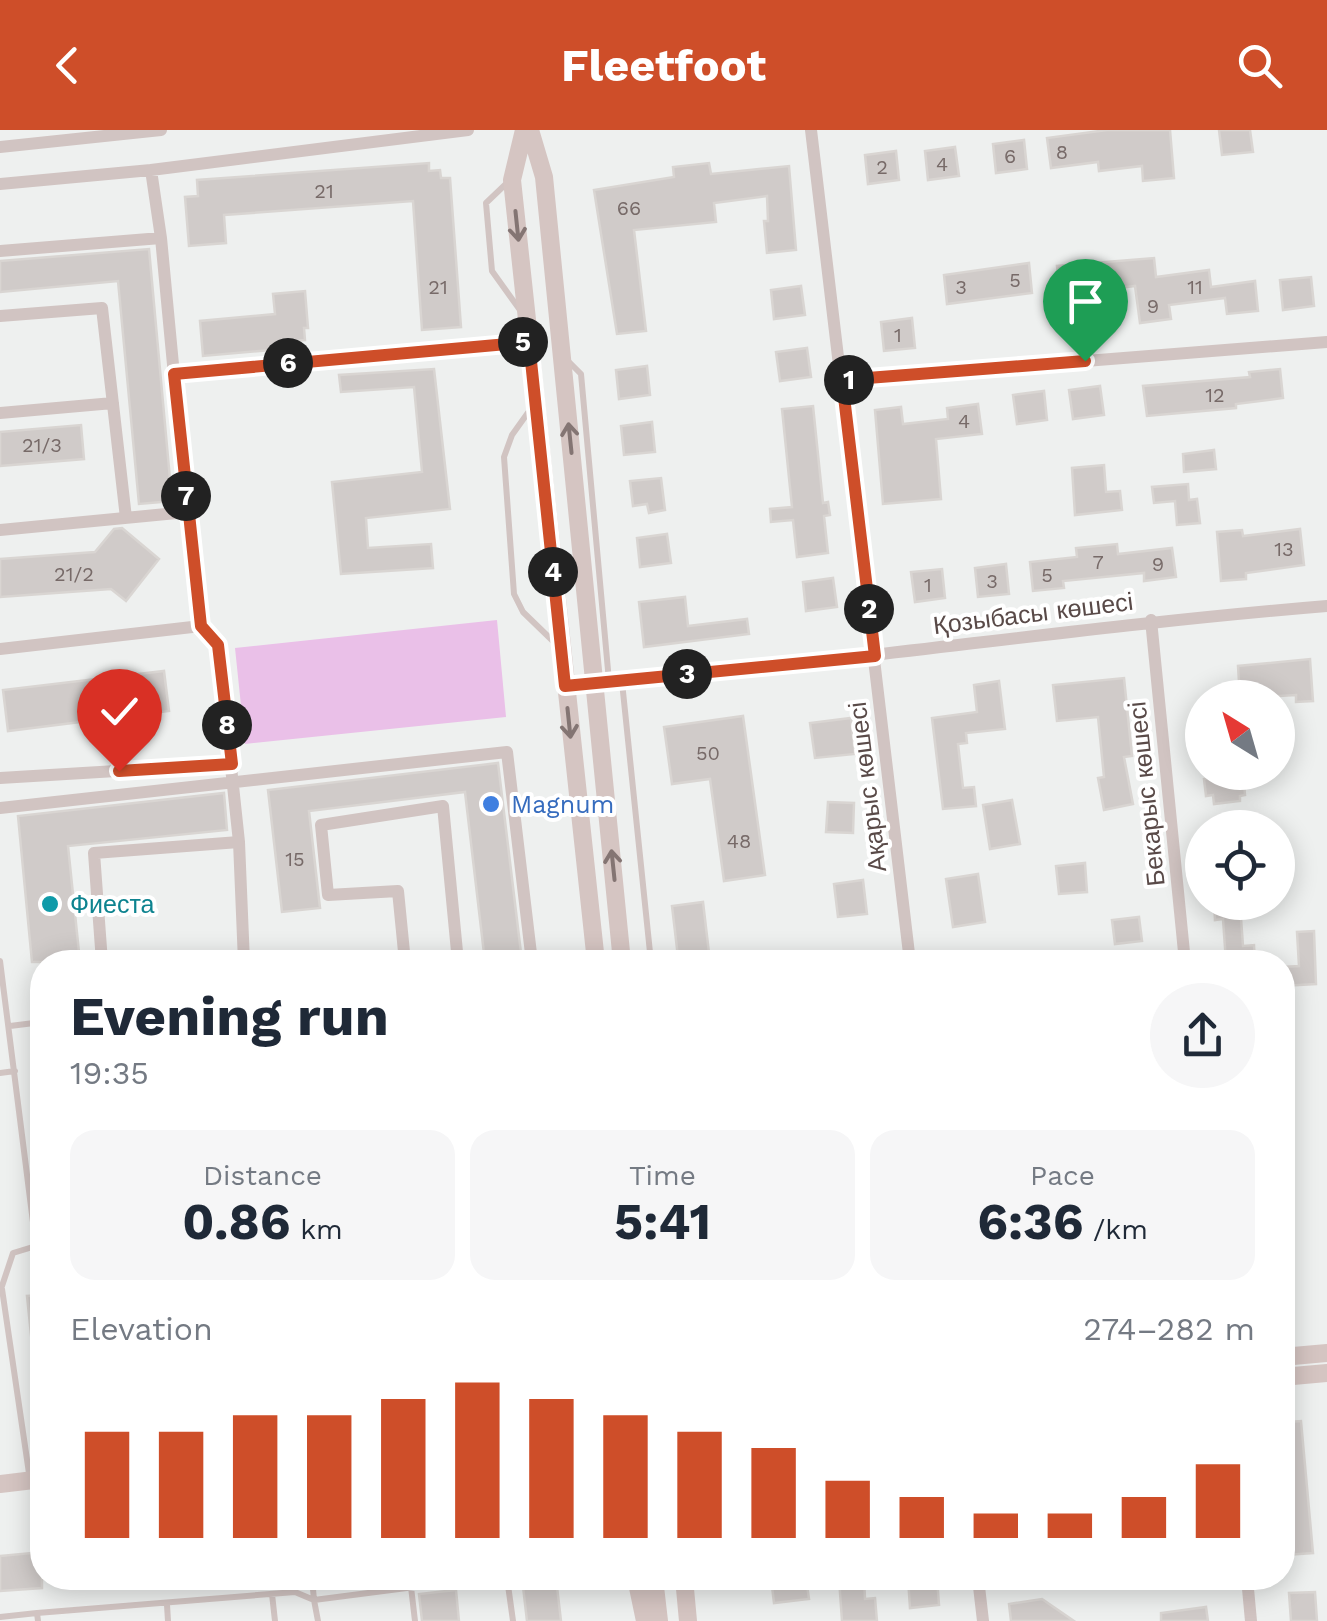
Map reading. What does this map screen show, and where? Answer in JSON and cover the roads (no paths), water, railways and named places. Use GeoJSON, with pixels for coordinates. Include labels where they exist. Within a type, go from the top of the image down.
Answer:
{"type":"FeatureCollection","features":[{"type":"Feature","properties":{"kind":"street"},"geometry":{"type":"LineString","coordinates":[[0,147],[161,130]]}},
{"type":"Feature","properties":{"kind":"street"},"geometry":{"type":"LineString","coordinates":[[0,184],[150,170],[464,130]]}},
{"type":"Feature","properties":{"kind":"street"},"geometry":{"type":"LineString","coordinates":[[527,130],[512,180],[590,950]]}},
{"type":"Feature","properties":{"kind":"street"},"geometry":{"type":"LineString","coordinates":[[527,130],[544,177],[562,355],[609,682],[621,950]]}},
{"type":"Feature","properties":{"kind":"street","name":"Ақарыс көшесі"},"geometry":{"type":"LineString","coordinates":[[811,130],[909,950]]}},
{"type":"Feature","properties":{"kind":"street"},"geometry":{"type":"LineString","coordinates":[[150,170],[162,238],[201,626],[218,645],[239,842],[244,950]]}},
{"type":"Feature","properties":{"kind":"street"},"geometry":{"type":"LineString","coordinates":[[0,251],[162,238]]}},
{"type":"Feature","properties":{"kind":"street"},"geometry":{"type":"LineString","coordinates":[[0,316],[102,308],[126,518]]}},
{"type":"Feature","properties":{"kind":"street"},"geometry":{"type":"LineString","coordinates":[[174,374],[529,342]]}},
{"type":"Feature","properties":{"kind":"street"},"geometry":{"type":"LineString","coordinates":[[842,380],[1327,342]]}},
{"type":"Feature","properties":{"kind":"street"},"geometry":{"type":"LineString","coordinates":[[0,413],[113,403]]}},
{"type":"Feature","properties":{"kind":"street"},"geometry":{"type":"LineString","coordinates":[[0,530],[187,512]]}},
{"type":"Feature","properties":{"kind":"street","name":"Қозыбасы көшесі"},"geometry":{"type":"LineString","coordinates":[[565,686],[875,656],[1152,620],[1327,606]]}},
{"type":"Feature","properties":{"kind":"street","name":"Бекарыс көшесі"},"geometry":{"type":"LineString","coordinates":[[1152,620],[1185,950]]}},
{"type":"Feature","properties":{"kind":"street"},"geometry":{"type":"LineString","coordinates":[[0,649],[201,626]]}},
{"type":"Feature","properties":{"kind":"street"},"geometry":{"type":"LineString","coordinates":[[0,808],[507,752],[531,950]]}},
{"type":"Feature","properties":{"kind":"street"},"geometry":{"type":"LineString","coordinates":[[0,778],[232,764]]}},
{"type":"Feature","properties":{"kind":"street"},"geometry":{"type":"LineString","coordinates":[[404,950],[398,891],[328,895],[322,825],[443,806],[457,950]]}},
{"type":"Feature","properties":{"kind":"street"},"geometry":{"type":"LineString","coordinates":[[101,950],[94,853],[239,842]]}},
{"type":"Feature","properties":{"kind":"street"},"geometry":{"type":"LineString","coordinates":[[1295,1357],[1327,1353]]}},
{"type":"Feature","properties":{"kind":"street"},"geometry":{"type":"LineString","coordinates":[[1295,1375],[1327,1372]]}},
{"type":"Feature","properties":{"kind":"street"},"geometry":{"type":"LineString","coordinates":[[0,1484],[30,1481]]}},
{"type":"Feature","properties":{"kind":"street"},"geometry":{"type":"LineString","coordinates":[[639,1590],[645,1621]]}},
{"type":"Feature","properties":{"kind":"street"},"geometry":{"type":"LineString","coordinates":[[655,1590],[659,1621]]}},
{"type":"Feature","properties":{"kind":"street"},"geometry":{"type":"LineString","coordinates":[[685,1590],[688,1621]]}},
{"type":"Feature","properties":{"kind":"street"},"geometry":{"type":"LineString","coordinates":[[979,1590],[982,1621]]}},
{"type":"Feature","properties":{"kind":"street"},"geometry":{"type":"LineString","coordinates":[[1248,1590],[1251,1621]]}},
{"type":"Feature","properties":{"kind":"lane"},"geometry":{"type":"LineString","coordinates":[[512,180],[486,203],[492,272],[526,319]]}},
{"type":"Feature","properties":{"kind":"lane"},"geometry":{"type":"LineString","coordinates":[[535,402],[512,435],[504,457],[514,594],[523,612],[561,649]]}},
{"type":"Feature","properties":{"kind":"lane"},"geometry":{"type":"LineString","coordinates":[[609,682],[649,950]]}},
{"type":"Feature","properties":{"kind":"lane"},"geometry":{"type":"LineString","coordinates":[[0,960],[30,1180]]}},
{"type":"Feature","properties":{"kind":"lane"},"geometry":{"type":"LineString","coordinates":[[10,1026],[30,1024]]}},
{"type":"Feature","properties":{"kind":"lane"},"geometry":{"type":"LineString","coordinates":[[0,1073],[15,1071]]}},
{"type":"Feature","properties":{"kind":"lane"},"geometry":{"type":"LineString","coordinates":[[30,1248],[12,1253],[1,1289],[30,1447]]}},
{"type":"Feature","properties":{"kind":"lane"},"geometry":{"type":"LineString","coordinates":[[313,1590],[318,1621]]}},
{"type":"Feature","properties":{"kind":"lane"},"geometry":{"type":"LineString","coordinates":[[0,1617],[37,1617],[295,1592],[314,1600],[389,1590]]}},
{"type":"Feature","properties":{"kind":"lane"},"geometry":{"type":"LineString","coordinates":[[411,1590],[415,1621]]}},
{"type":"Feature","properties":{"kind":"lane"},"geometry":{"type":"LineString","coordinates":[[509,1590],[513,1621]]}},
{"type":"Feature","properties":{"kind":"lane"},"geometry":{"type":"LineString","coordinates":[[272,1594],[276,1621]]}},
{"type":"Feature","properties":{"kind":"lane"},"geometry":{"type":"LineString","coordinates":[[167,1605],[168,1621]]}},
{"type":"Feature","properties":{"kind":"place","name":"Magnum"},"geometry":{"type":"Point","coordinates":[491,804]}},
{"type":"Feature","properties":{"kind":"place","name":"Фиеста"},"geometry":{"type":"Point","coordinates":[50,904]}}]}
